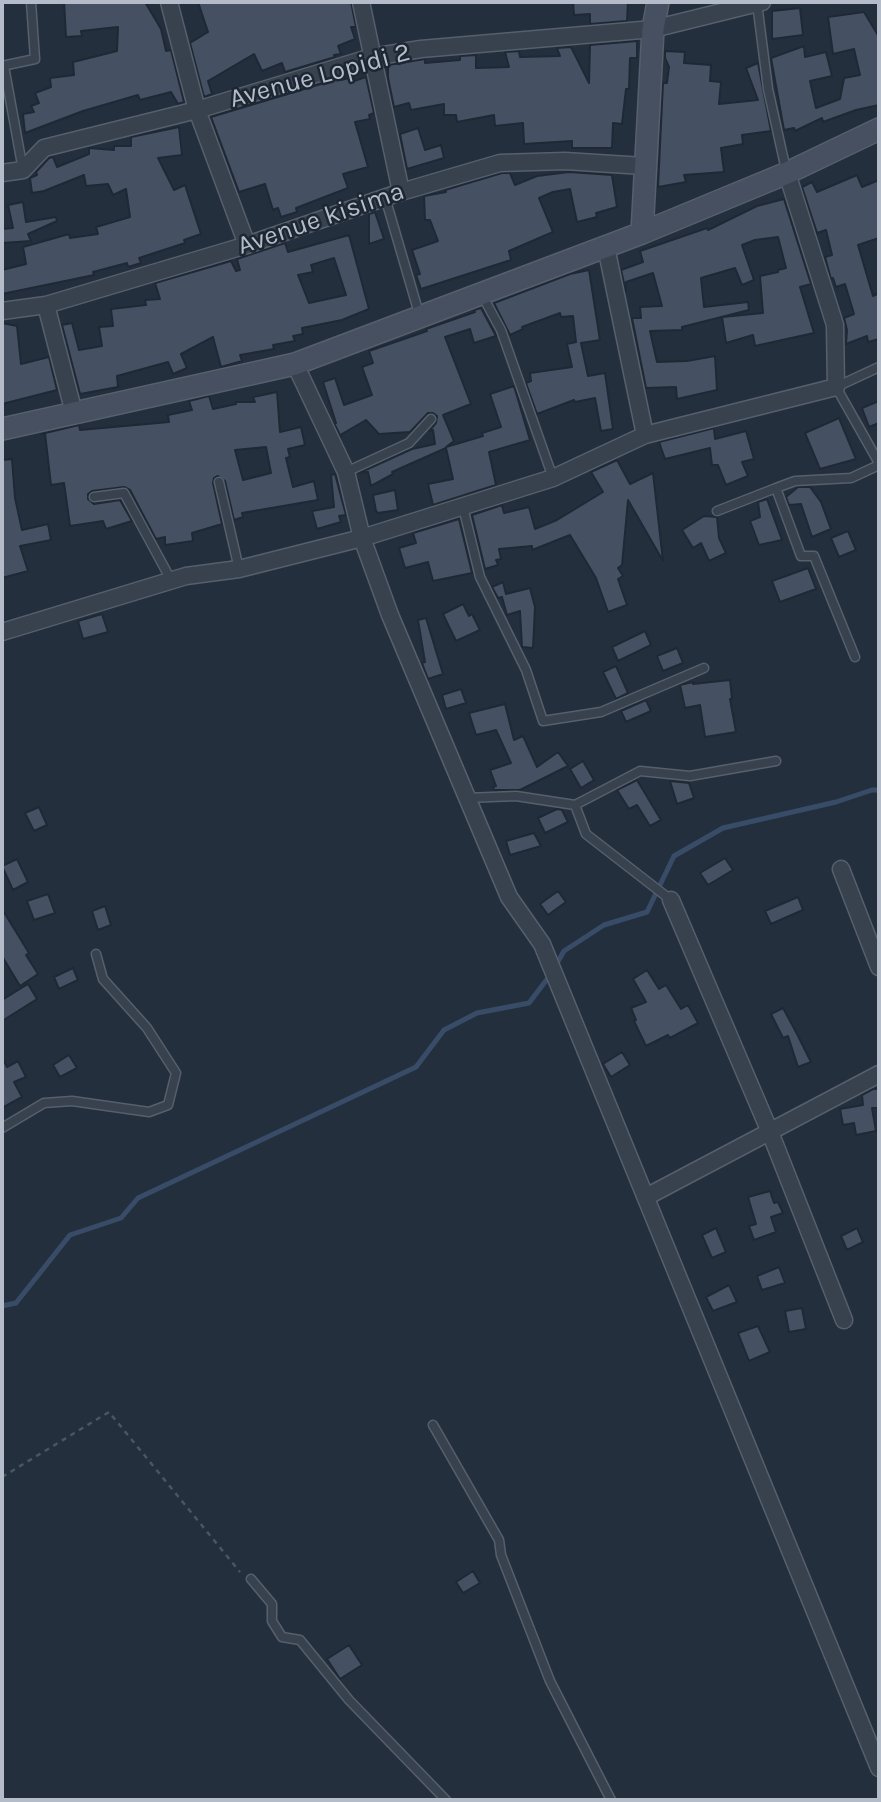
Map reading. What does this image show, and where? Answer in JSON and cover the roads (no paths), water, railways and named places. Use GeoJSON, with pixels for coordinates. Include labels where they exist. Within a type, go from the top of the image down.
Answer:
{"type":"FeatureCollection","features":[{"type":"Feature","properties":{"kind":"street"},"geometry":{"type":"LineString","coordinates":[[169,2],[197,110],[247,245]]}},
{"type":"Feature","properties":{"kind":"street"},"geometry":{"type":"LineString","coordinates":[[361,2],[393,194]]}},
{"type":"Feature","properties":{"kind":"street"},"geometry":{"type":"LineString","coordinates":[[642,233],[653,29],[658,2]]}},
{"type":"Feature","properties":{"kind":"street","name":"Avenue Lopidi 2"},"geometry":{"type":"LineString","coordinates":[[23,170],[44,148],[197,110],[372,57],[421,49],[653,29],[760,2]]}},
{"type":"Feature","properties":{"kind":"street"},"geometry":{"type":"LineString","coordinates":[[2,429],[295,364],[642,233],[787,173],[879,129]]}},
{"type":"Feature","properties":{"kind":"street","name":"Avenue kisima"},"geometry":{"type":"LineString","coordinates":[[2,311],[46,305],[247,245],[393,194],[500,163],[565,161],[644,166]]}},
{"type":"Feature","properties":{"kind":"street"},"geometry":{"type":"LineString","coordinates":[[2,173],[23,170]]}},
{"type":"Feature","properties":{"kind":"street"},"geometry":{"type":"LineString","coordinates":[[2,632],[186,576],[239,569],[362,538],[552,478],[645,435],[836,387],[835,325],[787,173]]}},
{"type":"Feature","properties":{"kind":"street"},"geometry":{"type":"LineString","coordinates":[[606,247],[645,435]]}},
{"type":"Feature","properties":{"kind":"street"},"geometry":{"type":"LineString","coordinates":[[46,305],[74,413]]}},
{"type":"Feature","properties":{"kind":"street"},"geometry":{"type":"LineString","coordinates":[[295,364],[346,472],[362,538],[390,615],[466,798],[509,897],[542,944],[879,1768]]}},
{"type":"Feature","properties":{"kind":"street"},"geometry":{"type":"LineString","coordinates":[[841,869],[879,967]]}},
{"type":"Feature","properties":{"kind":"street"},"geometry":{"type":"LineString","coordinates":[[671,900],[770,1132],[844,1320]]}},
{"type":"Feature","properties":{"kind":"street"},"geometry":{"type":"LineString","coordinates":[[646,1197],[879,1074]]}},
{"type":"Feature","properties":{"kind":"lane"},"geometry":{"type":"LineString","coordinates":[[23,170],[3,66],[35,59],[31,2]]}},
{"type":"Feature","properties":{"kind":"lane"},"geometry":{"type":"LineString","coordinates":[[760,2],[768,89],[787,173]]}},
{"type":"Feature","properties":{"kind":"lane"},"geometry":{"type":"LineString","coordinates":[[393,194],[420,317]]}},
{"type":"Feature","properties":{"kind":"lane"},"geometry":{"type":"LineString","coordinates":[[482,293],[501,330],[552,478]]}},
{"type":"Feature","properties":{"kind":"lane"},"geometry":{"type":"LineString","coordinates":[[717,511],[795,481],[851,478],[879,464],[836,387],[879,367]]}},
{"type":"Feature","properties":{"kind":"lane"},"geometry":{"type":"LineString","coordinates":[[346,472],[409,443],[431,419]]}},
{"type":"Feature","properties":{"kind":"lane"},"geometry":{"type":"LineString","coordinates":[[219,482],[239,569]]}},
{"type":"Feature","properties":{"kind":"lane"},"geometry":{"type":"LineString","coordinates":[[776,488],[801,556],[814,555],[855,657]]}},
{"type":"Feature","properties":{"kind":"lane"},"geometry":{"type":"LineString","coordinates":[[94,497],[124,493],[171,580]]}},
{"type":"Feature","properties":{"kind":"lane"},"geometry":{"type":"LineString","coordinates":[[463,508],[480,577],[526,670],[543,721],[601,712],[704,668]]}},
{"type":"Feature","properties":{"kind":"lane"},"geometry":{"type":"LineString","coordinates":[[466,798],[516,796],[576,805],[640,771],[690,776],[776,761]]}},
{"type":"Feature","properties":{"kind":"lane"},"geometry":{"type":"LineString","coordinates":[[576,805],[586,834],[671,900]]}},
{"type":"Feature","properties":{"kind":"lane"},"geometry":{"type":"LineString","coordinates":[[2,1128],[44,1103],[72,1101],[149,1112],[168,1105],[176,1073],[147,1028],[103,979],[96,954]]}},
{"type":"Feature","properties":{"kind":"lane"},"geometry":{"type":"LineString","coordinates":[[433,1426],[499,1540],[501,1555],[550,1681],[611,1800]]}},
{"type":"Feature","properties":{"kind":"lane"},"geometry":{"type":"LineString","coordinates":[[251,1579],[272,1604],[272,1621],[282,1637],[300,1640],[349,1700],[446,1800]]}},
{"type":"Feature","properties":{"kind":"waterway"},"geometry":{"type":"LineString","coordinates":[[556,965],[564,951],[604,925],[647,912],[674,856],[723,828],[879,790]]}},
{"type":"Feature","properties":{"kind":"waterway"},"geometry":{"type":"LineString","coordinates":[[2,1306],[16,1303],[70,1235],[121,1218],[138,1198],[416,1067],[444,1030],[477,1013],[529,1003],[551,974]]}}]}
